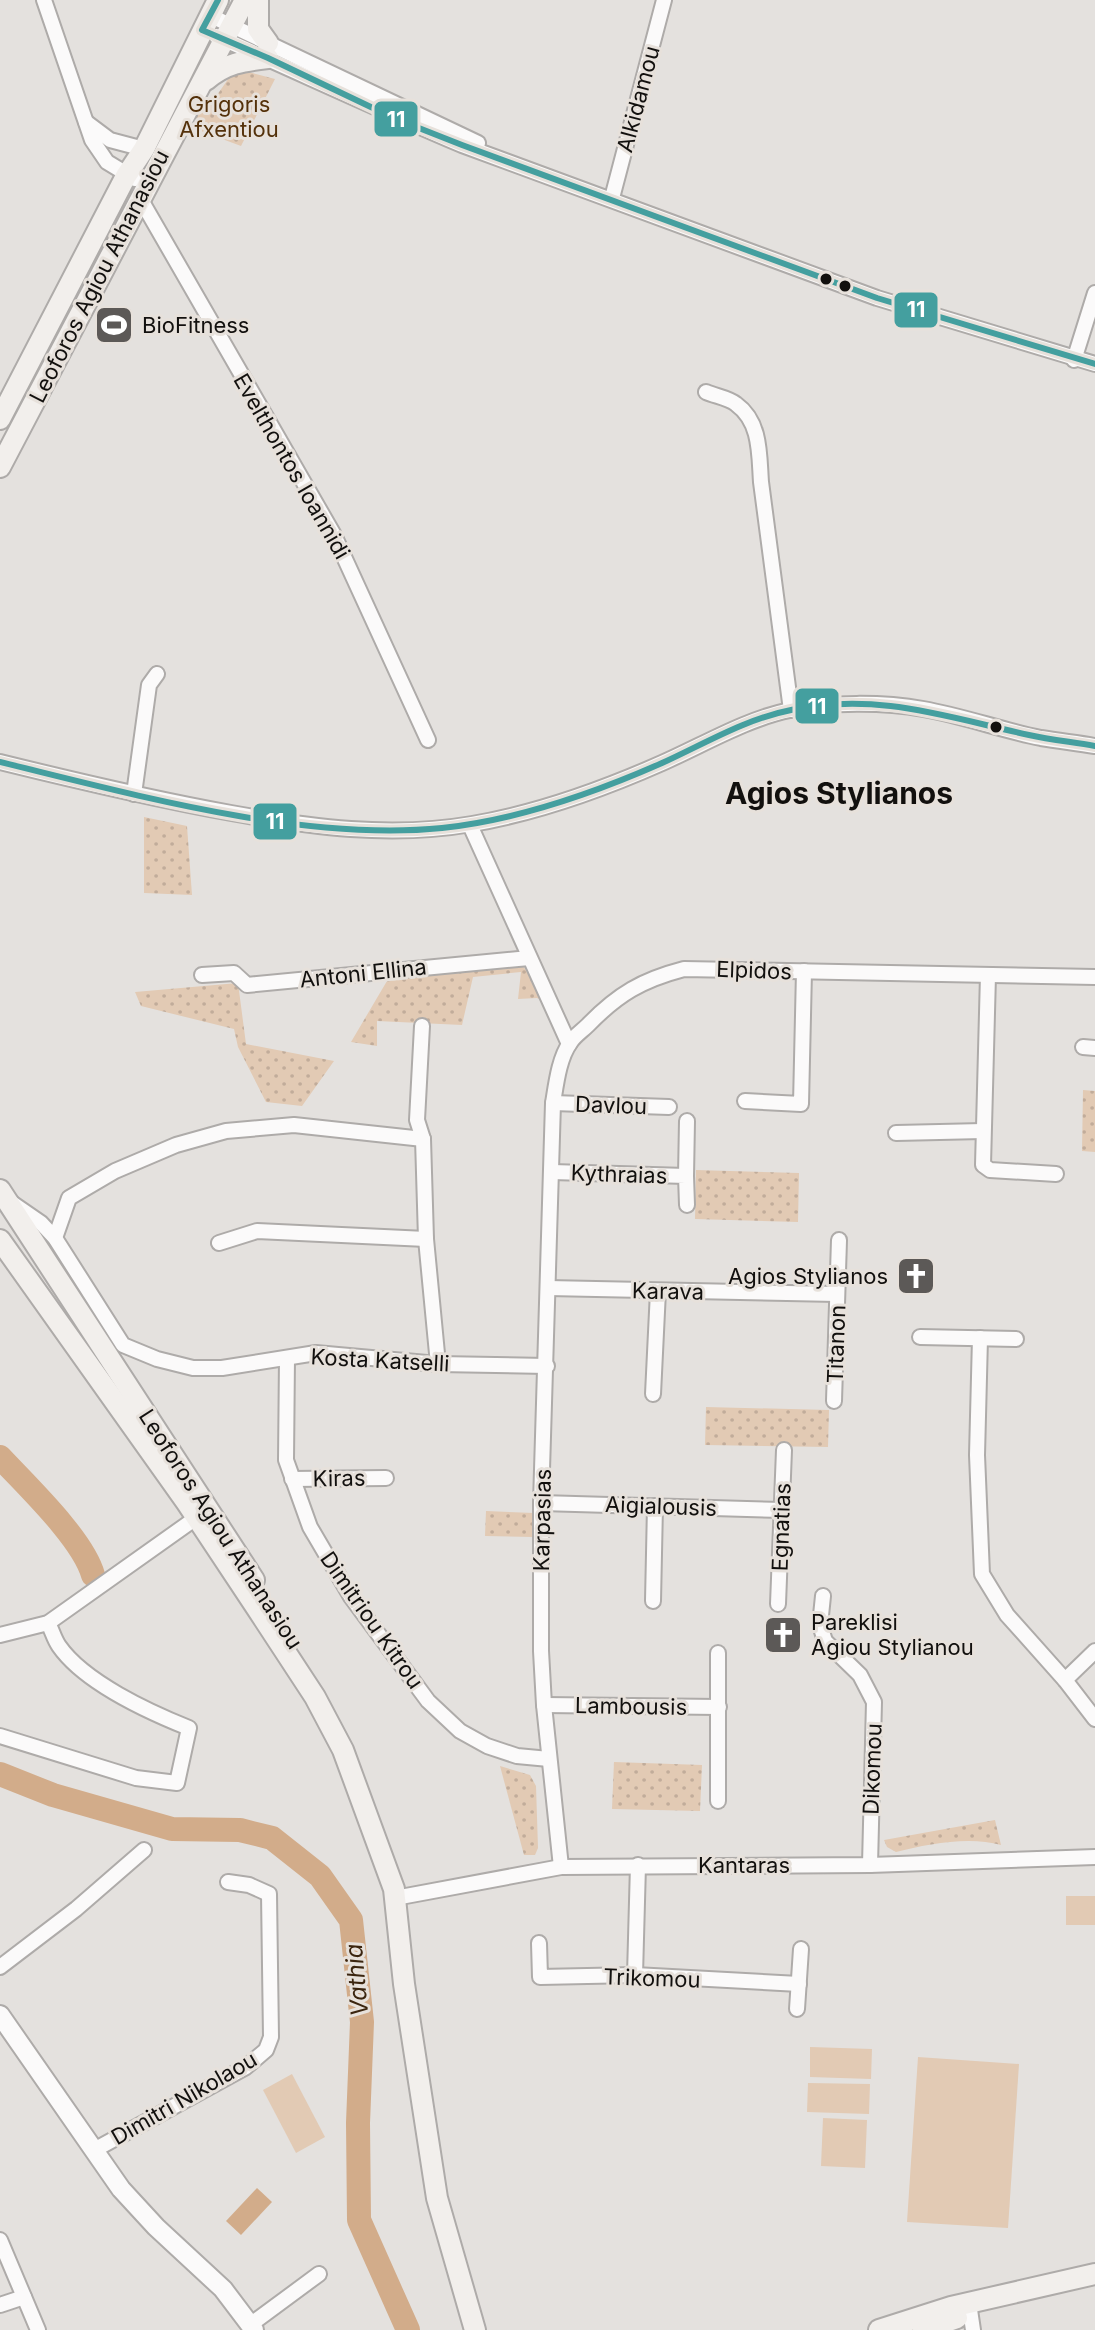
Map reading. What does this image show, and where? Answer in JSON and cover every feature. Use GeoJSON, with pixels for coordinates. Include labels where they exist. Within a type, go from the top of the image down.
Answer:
{"type":"FeatureCollection","features":[{"type":"Feature","properties":{"kind":"main road","name":"Leoforos Agiou Athanasiou"},"geometry":{"type":"LineString","coordinates":[[0,467],[245,0]]}},
{"type":"Feature","properties":{"kind":"main road"},"geometry":{"type":"LineString","coordinates":[[200,85],[222,67],[268,51],[258,29],[258,0]]}},
{"type":"Feature","properties":{"kind":"main road","name":"Leoforos Agiou Athanasiou"},"geometry":{"type":"LineString","coordinates":[[0,419],[126,176],[144,149],[210,15]]}},
{"type":"Feature","properties":{"kind":"main road","name":"Leoforos Agiou Athanasiou"},"geometry":{"type":"LineString","coordinates":[[2,1193],[295,1665],[331,1726],[364,1802],[395,1894],[403,1973],[437,2198],[475,2330]]}},
{"type":"Feature","properties":{"kind":"main road","name":"Leoforos Agiou Athanasiou"},"geometry":{"type":"LineString","coordinates":[[0,1240],[202,1513]]}},
{"type":"Feature","properties":{"kind":"main road"},"geometry":{"type":"LineString","coordinates":[[923,2330],[1095,2274]]}},
{"type":"Feature","properties":{"kind":"main road"},"geometry":{"type":"LineString","coordinates":[[879,2330],[971,2315],[1095,2285]]}},
{"type":"Feature","properties":{"kind":"street"},"geometry":{"type":"LineString","coordinates":[[44,0],[92,140],[107,162],[144,192]]}},
{"type":"Feature","properties":{"kind":"street","name":"Alkidamou"},"geometry":{"type":"LineString","coordinates":[[612,198],[664,0]]}},
{"type":"Feature","properties":{"kind":"street"},"geometry":{"type":"LineString","coordinates":[[210,15],[228,34],[438,121],[509,161],[877,298],[1095,364]]}},
{"type":"Feature","properties":{"kind":"street"},"geometry":{"type":"LineString","coordinates":[[85,122],[110,140],[144,149]]}},
{"type":"Feature","properties":{"kind":"street","name":"Evelthontos Ioannidi"},"geometry":{"type":"LineString","coordinates":[[144,192],[179,270],[334,535],[428,740]]}},
{"type":"Feature","properties":{"kind":"street"},"geometry":{"type":"LineString","coordinates":[[1074,360],[1095,293]]}},
{"type":"Feature","properties":{"kind":"street"},"geometry":{"type":"LineString","coordinates":[[706,392],[736,403],[754,425],[791,710]]}},
{"type":"Feature","properties":{"kind":"street"},"geometry":{"type":"LineString","coordinates":[[134,794],[149,685],[157,674]]}},
{"type":"Feature","properties":{"kind":"street"},"geometry":{"type":"LineString","coordinates":[[0,762],[134,794],[298,826],[360,831],[470,825],[546,806],[594,791],[758,720],[791,710],[897,705],[1041,738],[1095,746]]}},
{"type":"Feature","properties":{"kind":"street"},"geometry":{"type":"LineString","coordinates":[[470,825],[569,1044]]}},
{"type":"Feature","properties":{"kind":"street","name":"Antoni Ellina"},"geometry":{"type":"LineString","coordinates":[[202,975],[234,973],[247,985],[529,958]]}},
{"type":"Feature","properties":{"kind":"street","name":"Elpidos"},"geometry":{"type":"LineString","coordinates":[[552,1172],[553,1103],[569,1044],[611,1002],[654,976],[684,969],[1095,977]]}},
{"type":"Feature","properties":{"kind":"street"},"geometry":{"type":"LineString","coordinates":[[745,1101],[801,1104],[804,971]]}},
{"type":"Feature","properties":{"kind":"street"},"geometry":{"type":"LineString","coordinates":[[988,975],[983,1165],[990,1170],[1056,1174]]}},
{"type":"Feature","properties":{"kind":"street"},"geometry":{"type":"LineString","coordinates":[[422,1026],[417,1120],[423,1139],[426,1239],[438,1364]]}},
{"type":"Feature","properties":{"kind":"street","name":"Davlou"},"geometry":{"type":"LineString","coordinates":[[553,1103],[669,1107]]}},
{"type":"Feature","properties":{"kind":"street","name":"Kythraias"},"geometry":{"type":"LineString","coordinates":[[687,1121],[687,1205]]}},
{"type":"Feature","properties":{"kind":"street"},"geometry":{"type":"LineString","coordinates":[[55,1238],[69,1198],[115,1171],[152,1155],[226,1131],[294,1125],[423,1139]]}},
{"type":"Feature","properties":{"kind":"street"},"geometry":{"type":"LineString","coordinates":[[896,1133],[983,1131]]}},
{"type":"Feature","properties":{"kind":"street","name":"Kythraias"},"geometry":{"type":"LineString","coordinates":[[552,1172],[686,1176]]}},
{"type":"Feature","properties":{"kind":"street","name":"Karpasias"},"geometry":{"type":"LineString","coordinates":[[552,1172],[541,1503],[544,1705],[561,1867]]}},
{"type":"Feature","properties":{"kind":"street","name":"Kosta Katselli"},"geometry":{"type":"LineString","coordinates":[[2,1193],[55,1238],[123,1345],[157,1359],[193,1368],[222,1368],[316,1353],[438,1364],[547,1366]]}},
{"type":"Feature","properties":{"kind":"street"},"geometry":{"type":"LineString","coordinates":[[219,1243],[257,1231],[426,1239]]}},
{"type":"Feature","properties":{"kind":"street","name":"Titanon"},"geometry":{"type":"LineString","coordinates":[[834,1401],[839,1240]]}},
{"type":"Feature","properties":{"kind":"street","name":"Karava"},"geometry":{"type":"LineString","coordinates":[[548,1288],[837,1294]]}},
{"type":"Feature","properties":{"kind":"street"},"geometry":{"type":"LineString","coordinates":[[653,1394],[658,1291]]}},
{"type":"Feature","properties":{"kind":"street"},"geometry":{"type":"LineString","coordinates":[[920,1337],[1016,1339]]}},
{"type":"Feature","properties":{"kind":"street"},"geometry":{"type":"LineString","coordinates":[[980,1338],[977,1455],[982,1574],[1007,1615],[1095,1719]]}},
{"type":"Feature","properties":{"kind":"street","name":"Dimitriou Kitrou"},"geometry":{"type":"LineString","coordinates":[[287,1358],[286,1460],[310,1527],[344,1585],[428,1701],[460,1731],[487,1746],[517,1756],[549,1759]]}},
{"type":"Feature","properties":{"kind":"street","name":"Egnatias"},"geometry":{"type":"LineString","coordinates":[[778,1604],[784,1450]]}},
{"type":"Feature","properties":{"kind":"street","name":"Kiras"},"geometry":{"type":"LineString","coordinates":[[292,1479],[386,1478]]}},
{"type":"Feature","properties":{"kind":"street","name":"Aigialousis"},"geometry":{"type":"LineString","coordinates":[[541,1503],[782,1510]]}},
{"type":"Feature","properties":{"kind":"street"},"geometry":{"type":"LineString","coordinates":[[653,1601],[655,1506]]}},
{"type":"Feature","properties":{"kind":"street"},"geometry":{"type":"LineString","coordinates":[[0,1635],[48,1623],[202,1513]]}},
{"type":"Feature","properties":{"kind":"street","name":"Dikomou"},"geometry":{"type":"LineString","coordinates":[[823,1596],[820,1625],[825,1641],[860,1675],[874,1702],[870,1865]]}},
{"type":"Feature","properties":{"kind":"street"},"geometry":{"type":"LineString","coordinates":[[0,1736],[136,1778],[177,1783],[189,1728],[152,1713],[93,1678],[59,1646],[48,1623]]}},
{"type":"Feature","properties":{"kind":"street"},"geometry":{"type":"LineString","coordinates":[[1065,1680],[1095,1651]]}},
{"type":"Feature","properties":{"kind":"street"},"geometry":{"type":"LineString","coordinates":[[718,1653],[718,1801]]}},
{"type":"Feature","properties":{"kind":"street","name":"Lambousis"},"geometry":{"type":"LineString","coordinates":[[544,1705],[719,1707]]}},
{"type":"Feature","properties":{"kind":"street"},"geometry":{"type":"LineString","coordinates":[[0,1967],[76,1909],[144,1850]]}},
{"type":"Feature","properties":{"kind":"street","name":"Kantaras"},"geometry":{"type":"LineString","coordinates":[[395,1894],[561,1867],[870,1865],[1095,1857]]}},
{"type":"Feature","properties":{"kind":"street"},"geometry":{"type":"LineString","coordinates":[[635,1975],[638,1865]]}},
{"type":"Feature","properties":{"kind":"street","name":"Dimitri Nikolaou"},"geometry":{"type":"LineString","coordinates":[[96,2149],[246,2067],[266,2050],[271,2037],[269,1894],[249,1885],[228,1882]]}},
{"type":"Feature","properties":{"kind":"street","name":"Trikomou"},"geometry":{"type":"LineString","coordinates":[[539,1943],[540,1977],[635,1975],[799,1984]]}},
{"type":"Feature","properties":{"kind":"street"},"geometry":{"type":"LineString","coordinates":[[797,2009],[801,1949]]}},
{"type":"Feature","properties":{"kind":"street"},"geometry":{"type":"LineString","coordinates":[[0,2015],[121,2189],[156,2227],[223,2289],[252,2328],[319,2274]]}},
{"type":"Feature","properties":{"kind":"street"},"geometry":{"type":"LineString","coordinates":[[0,2240],[38,2330]]}},
{"type":"Feature","properties":{"kind":"street"},"geometry":{"type":"LineString","coordinates":[[0,2305],[24,2297]]}},
{"type":"Feature","properties":{"kind":"green space","name":"Grigoris Afxentiou"},"geometry":{"type":"Polygon","coordinates":[[[245,71],[275,79],[241,146],[198,130],[196,117],[231,75],[245,71]]]}},
{"type":"Feature","properties":{"kind":"green space"},"geometry":{"type":"Polygon","coordinates":[[[144,817],[187,826],[192,895],[144,893],[144,817]]]}},
{"type":"Feature","properties":{"kind":"green space"},"geometry":{"type":"Polygon","coordinates":[[[517,960],[537,982],[544,1001],[537,998],[518,999],[521,972],[473,977],[462,1025],[377,1021],[377,1046],[351,1042],[387,981],[517,960]]]}},
{"type":"Feature","properties":{"kind":"green space"},"geometry":{"type":"Polygon","coordinates":[[[238,983],[246,1044],[334,1061],[302,1106],[266,1102],[238,1047],[234,1029],[141,1006],[135,992],[238,983]]]}},
{"type":"Feature","properties":{"kind":"green space"},"geometry":{"type":"Polygon","coordinates":[[[1083,1090],[1095,1091],[1095,1152],[1082,1151],[1083,1090]]]}},
{"type":"Feature","properties":{"kind":"green space"},"geometry":{"type":"Polygon","coordinates":[[[696,1170],[799,1173],[798,1222],[695,1219],[696,1170]]]}},
{"type":"Feature","properties":{"kind":"green space"},"geometry":{"type":"Polygon","coordinates":[[[706,1407],[829,1410],[828,1447],[705,1445],[706,1407]]]}},
{"type":"Feature","properties":{"kind":"green space"},"geometry":{"type":"Polygon","coordinates":[[[486,1511],[534,1513],[533,1537],[485,1536],[486,1511]]]}},
{"type":"Feature","properties":{"kind":"green space"},"geometry":{"type":"Polygon","coordinates":[[[614,1762],[702,1765],[700,1811],[612,1809],[614,1762]]]}},
{"type":"Feature","properties":{"kind":"green space"},"geometry":{"type":"Polygon","coordinates":[[[500,1766],[530,1775],[536,1786],[538,1848],[535,1855],[524,1855],[500,1766]]]}},
{"type":"Feature","properties":{"kind":"green space"},"geometry":{"type":"Polygon","coordinates":[[[995,1820],[1001,1845],[962,1841],[896,1852],[887,1847],[884,1840],[995,1820]]]}},
{"type":"Feature","properties":{"kind":"green space"},"geometry":{"type":"Polygon","coordinates":[[[1066,1896],[1095,1896],[1095,1925],[1066,1925],[1066,1896]]]}},
{"type":"Feature","properties":{"kind":"green space"},"geometry":{"type":"Polygon","coordinates":[[[810,2047],[872,2049],[871,2079],[810,2077],[810,2047]]]}},
{"type":"Feature","properties":{"kind":"green space"},"geometry":{"type":"Polygon","coordinates":[[[918,2057],[1019,2064],[1008,2228],[907,2222],[918,2057]]]}},
{"type":"Feature","properties":{"kind":"green space"},"geometry":{"type":"Polygon","coordinates":[[[292,2074],[325,2137],[296,2153],[263,2090],[292,2074]]]}},
{"type":"Feature","properties":{"kind":"green space"},"geometry":{"type":"Polygon","coordinates":[[[808,2083],[870,2084],[869,2114],[807,2112],[808,2083]]]}},
{"type":"Feature","properties":{"kind":"green space"},"geometry":{"type":"Polygon","coordinates":[[[823,2118],[867,2120],[865,2168],[821,2166],[823,2118]]]}},
{"type":"Feature","properties":{"kind":"shaded area"},"geometry":{"type":"Polygon","coordinates":[[[257,2188],[272,2202],[241,2235],[226,2221],[257,2188]]]}},
{"type":"Feature","properties":{"kind":"waterway"},"geometry":{"type":"LineString","coordinates":[[0,1457],[66,1529],[93,1575]]}},
{"type":"Feature","properties":{"kind":"waterway","name":"Vathia"},"geometry":{"type":"LineString","coordinates":[[0,1774],[53,1795],[172,1829],[240,1830],[272,1838],[320,1876],[351,1920],[362,2022],[358,2123],[359,2220],[408,2330]]}},
{"type":"Feature","properties":{"kind":"transit line","name":"11"},"geometry":{"type":"LineString","coordinates":[[218,0],[202,30],[396,119],[877,298],[1095,364]]}},
{"type":"Feature","properties":{"kind":"transit line","name":"11"},"geometry":{"type":"LineString","coordinates":[[0,762],[220,813],[277,822],[389,831],[442,828],[527,812],[636,774],[757,719],[823,705],[883,705],[912,709],[1037,737],[1095,746]]}},
{"type":"Feature","properties":{"kind":"place","name":"BioFitness"},"geometry":{"type":"Point","coordinates":[114,325]}},
{"type":"Feature","properties":{"kind":"place","name":"Agios Stylianos"},"geometry":{"type":"Point","coordinates":[916,1276]}},
{"type":"Feature","properties":{"kind":"place","name":"Pareklisi Agiou Stylianou"},"geometry":{"type":"Point","coordinates":[783,1635]}},
{"type":"Feature","properties":{"kind":"district","name":"Agios Stylianos"},"geometry":{"type":"Point","coordinates":[839,794]}}]}
